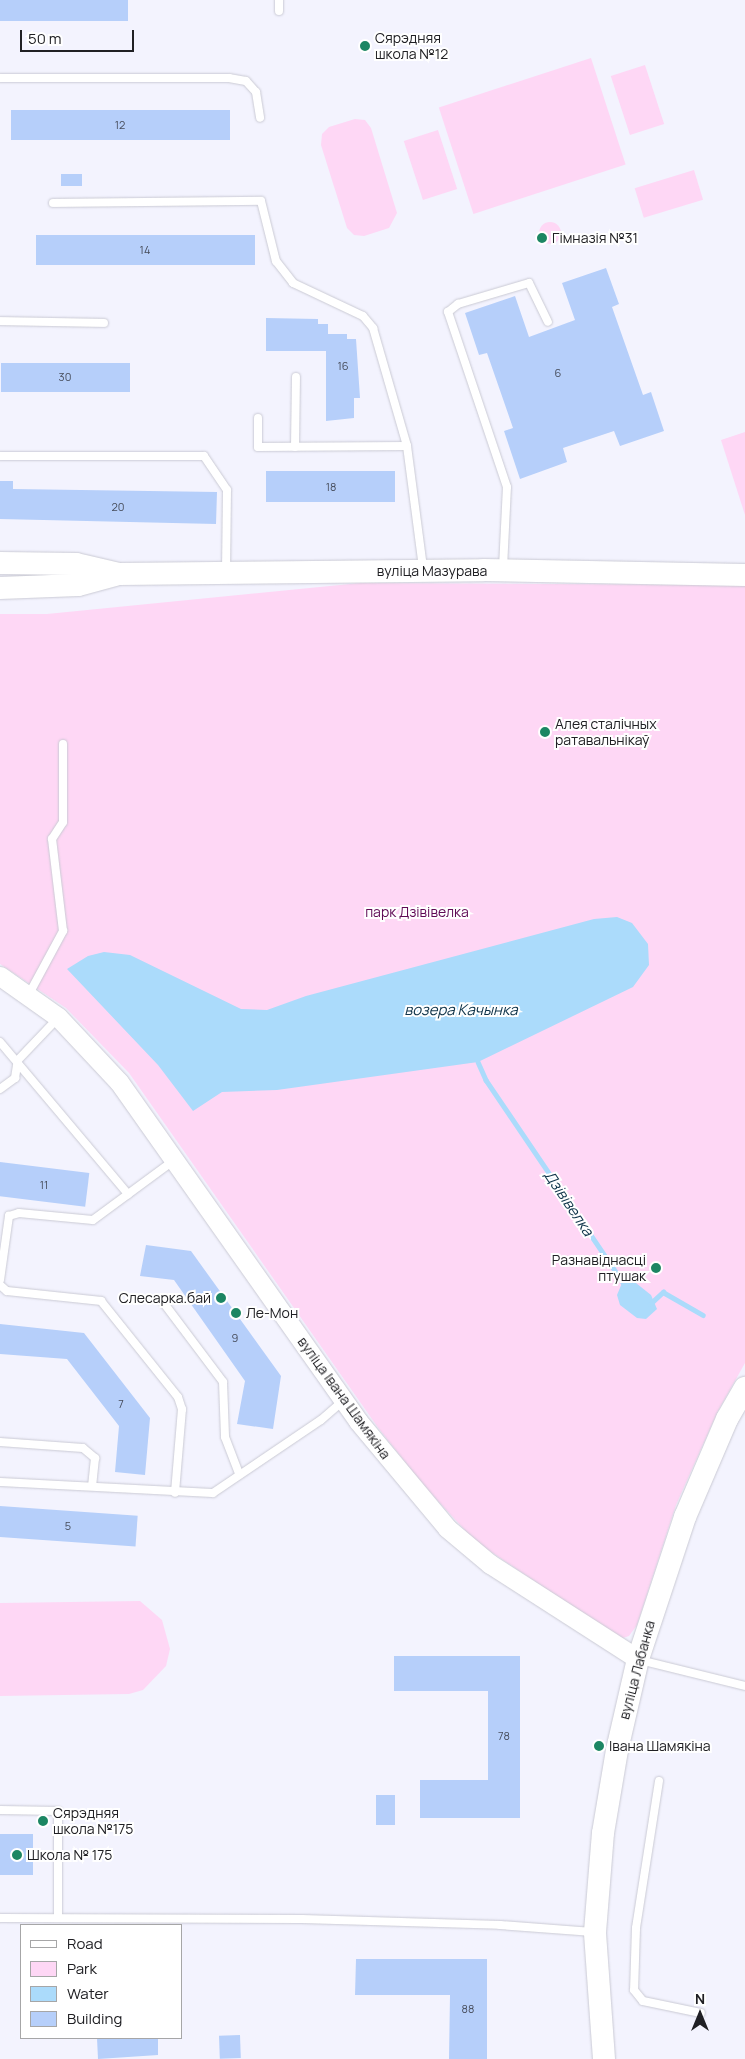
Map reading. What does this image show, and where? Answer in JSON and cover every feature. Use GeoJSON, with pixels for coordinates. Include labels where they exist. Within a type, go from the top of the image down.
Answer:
{"type":"FeatureCollection","features":[{"type":"Feature","properties":{"kind":"main road","name":"вуліца Мазурава"},"geometry":{"type":"LineString","coordinates":[[0,563],[76,564],[119,574],[503,570],[745,575]]}},
{"type":"Feature","properties":{"kind":"main road","name":"вуліца Мазурава"},"geometry":{"type":"LineString","coordinates":[[0,588],[78,584],[119,574]]}},
{"type":"Feature","properties":{"kind":"main road","name":"вуліца Лабанка"},"geometry":{"type":"LineString","coordinates":[[604,2059],[595,1932],[603,1833],[638,1660],[685,1517],[727,1419],[745,1388]]}},
{"type":"Feature","properties":{"kind":"street","name":"вуліца Івана Шамякіна"},"geometry":{"type":"LineString","coordinates":[[0,976],[29,994],[58,1017],[119,1082],[343,1401],[447,1528],[490,1564],[638,1660]]}},
{"type":"Feature","properties":{"kind":"lane"},"geometry":{"type":"LineString","coordinates":[[279,0],[280,10]]}},
{"type":"Feature","properties":{"kind":"lane"},"geometry":{"type":"LineString","coordinates":[[0,78],[229,78],[246,81],[256,92],[260,118]]}},
{"type":"Feature","properties":{"kind":"lane"},"geometry":{"type":"LineString","coordinates":[[53,202],[261,201],[276,261],[293,283],[363,316],[373,328],[407,446],[424,570]]}},
{"type":"Feature","properties":{"kind":"lane"},"geometry":{"type":"LineString","coordinates":[[503,570],[507,487],[448,312],[458,304],[528,283],[548,322]]}},
{"type":"Feature","properties":{"kind":"lane"},"geometry":{"type":"LineString","coordinates":[[0,321],[104,323]]}},
{"type":"Feature","properties":{"kind":"lane"},"geometry":{"type":"LineString","coordinates":[[295,447],[296,377]]}},
{"type":"Feature","properties":{"kind":"lane"},"geometry":{"type":"LineString","coordinates":[[258,418],[258,447],[407,446]]}},
{"type":"Feature","properties":{"kind":"lane"},"geometry":{"type":"LineString","coordinates":[[0,456],[204,456],[227,490],[226,574]]}},
{"type":"Feature","properties":{"kind":"lane"},"geometry":{"type":"LineString","coordinates":[[29,994],[63,931],[52,839],[63,822],[63,744]]}},
{"type":"Feature","properties":{"kind":"lane"},"geometry":{"type":"LineString","coordinates":[[0,1089],[16,1078],[18,1060],[58,1017]]}},
{"type":"Feature","properties":{"kind":"lane"},"geometry":{"type":"LineString","coordinates":[[0,1042],[18,1060],[128,1194]]}},
{"type":"Feature","properties":{"kind":"lane"},"geometry":{"type":"LineString","coordinates":[[0,1280],[9,1216],[19,1213],[93,1220],[175,1160]]}},
{"type":"Feature","properties":{"kind":"lane"},"geometry":{"type":"LineString","coordinates":[[0,1285],[7,1291],[101,1301],[178,1397],[182,1409],[175,1492]]}},
{"type":"Feature","properties":{"kind":"lane"},"geometry":{"type":"LineString","coordinates":[[163,1302],[223,1382],[225,1437],[240,1474]]}},
{"type":"Feature","properties":{"kind":"lane"},"geometry":{"type":"LineString","coordinates":[[0,1482],[92,1485],[175,1492],[213,1493],[321,1420],[343,1401]]}},
{"type":"Feature","properties":{"kind":"lane"},"geometry":{"type":"LineString","coordinates":[[0,1442],[83,1448],[95,1458],[92,1485]]}},
{"type":"Feature","properties":{"kind":"lane"},"geometry":{"type":"LineString","coordinates":[[638,1660],[745,1686]]}},
{"type":"Feature","properties":{"kind":"lane"},"geometry":{"type":"LineString","coordinates":[[659,1781],[636,1928],[634,1990],[643,2001],[702,2013]]}},
{"type":"Feature","properties":{"kind":"lane"},"geometry":{"type":"LineString","coordinates":[[0,1810],[58,1811],[58,1918]]}},
{"type":"Feature","properties":{"kind":"lane"},"geometry":{"type":"LineString","coordinates":[[0,1918],[316,1920],[595,1932]]}},
{"type":"Feature","properties":{"kind":"green space"},"geometry":{"type":"Polygon","coordinates":[[[591,58],[626,165],[473,214],[439,107],[591,58]]]}},
{"type":"Feature","properties":{"kind":"green space"},"geometry":{"type":"Polygon","coordinates":[[[645,65],[664,124],[630,135],[611,76],[645,65]]]}},
{"type":"Feature","properties":{"kind":"green space"},"geometry":{"type":"Polygon","coordinates":[[[355,119],[365,120],[371,128],[397,213],[389,228],[364,236],[354,235],[347,228],[321,145],[322,134],[329,127],[355,119]]]}},
{"type":"Feature","properties":{"kind":"green space"},"geometry":{"type":"Polygon","coordinates":[[[438,130],[457,189],[423,200],[404,141],[438,130]]]}},
{"type":"Feature","properties":{"kind":"green space"},"geometry":{"type":"Polygon","coordinates":[[[694,170],[703,200],[644,218],[635,188],[694,170]]]}},
{"type":"Feature","properties":{"kind":"green space"},"geometry":{"type":"Polygon","coordinates":[[[550,222],[558,225],[561,233],[558,241],[550,244],[542,241],[539,233],[542,225],[550,222]]]}},
{"type":"Feature","properties":{"kind":"green space"},"geometry":{"type":"Polygon","coordinates":[[[745,432],[745,515],[721,440],[745,432]]]}},
{"type":"Feature","properties":{"kind":"green space","name":"парк Дзівівелка"},"geometry":{"type":"Polygon","coordinates":[[[360,583],[745,585],[745,1363],[718,1411],[676,1505],[637,1625],[629,1636],[620,1639],[475,1541],[424,1486],[379,1429],[129,1073],[66,1008],[0,964],[0,614],[47,614],[360,583]]]}},
{"type":"Feature","properties":{"kind":"green space"},"geometry":{"type":"Polygon","coordinates":[[[140,1601],[162,1620],[170,1649],[166,1666],[143,1690],[129,1694],[0,1696],[0,1603],[140,1601]]]}},
{"type":"Feature","properties":{"kind":"water","name":"возера Качынка"},"geometry":{"type":"Polygon","coordinates":[[[617,917],[632,923],[648,944],[649,965],[633,987],[478,1062],[277,1090],[222,1092],[193,1111],[158,1065],[67,969],[88,956],[104,952],[130,955],[241,1009],[267,1010],[306,996],[594,919],[617,917]]]}},
{"type":"Feature","properties":{"kind":"water"},"geometry":{"type":"Polygon","coordinates":[[[631,1279],[651,1295],[657,1309],[646,1319],[637,1318],[620,1305],[617,1295],[622,1283],[631,1279]]]}},
{"type":"Feature","properties":{"kind":"building"},"geometry":{"type":"Polygon","coordinates":[[[0,0],[128,0],[128,21],[0,21],[0,0]]]}},
{"type":"Feature","properties":{"kind":"building"},"geometry":{"type":"Polygon","coordinates":[[[11,110],[230,110],[230,140],[11,140],[11,110]]]}},
{"type":"Feature","properties":{"kind":"building"},"geometry":{"type":"Polygon","coordinates":[[[61,174],[82,174],[82,186],[61,186],[61,174]]]}},
{"type":"Feature","properties":{"kind":"building"},"geometry":{"type":"Polygon","coordinates":[[[36,235],[255,235],[255,265],[36,265],[36,235]]]}},
{"type":"Feature","properties":{"kind":"building"},"geometry":{"type":"Polygon","coordinates":[[[606,268],[619,304],[612,307],[643,395],[651,392],[664,431],[620,446],[614,431],[563,448],[567,462],[520,479],[504,431],[513,428],[487,353],[479,355],[465,313],[515,296],[529,337],[575,320],[562,283],[606,268]]]}},
{"type":"Feature","properties":{"kind":"building"},"geometry":{"type":"Polygon","coordinates":[[[266,318],[318,319],[318,324],[328,324],[328,334],[347,334],[347,339],[356,339],[360,398],[354,398],[354,418],[326,421],[326,351],[266,351],[266,318]]]}},
{"type":"Feature","properties":{"kind":"building"},"geometry":{"type":"Polygon","coordinates":[[[1,363],[130,363],[130,392],[1,392],[1,363]]]}},
{"type":"Feature","properties":{"kind":"building"},"geometry":{"type":"Polygon","coordinates":[[[266,471],[395,471],[395,502],[266,502],[266,471]]]}},
{"type":"Feature","properties":{"kind":"building"},"geometry":{"type":"Polygon","coordinates":[[[0,481],[13,481],[13,489],[217,492],[216,524],[0,519],[0,481]]]}},
{"type":"Feature","properties":{"kind":"building"},"geometry":{"type":"Polygon","coordinates":[[[0,1162],[89,1173],[85,1207],[0,1196],[0,1162]]]}},
{"type":"Feature","properties":{"kind":"building"},"geometry":{"type":"Polygon","coordinates":[[[146,1245],[191,1251],[281,1376],[273,1429],[237,1424],[245,1381],[174,1280],[140,1276],[146,1245]]]}},
{"type":"Feature","properties":{"kind":"building"},"geometry":{"type":"Polygon","coordinates":[[[0,1324],[84,1333],[150,1418],[145,1475],[115,1472],[119,1426],[67,1359],[0,1354],[0,1324]]]}},
{"type":"Feature","properties":{"kind":"building"},"geometry":{"type":"Polygon","coordinates":[[[0,1506],[138,1516],[136,1547],[0,1537],[0,1506]]]}},
{"type":"Feature","properties":{"kind":"building"},"geometry":{"type":"Polygon","coordinates":[[[394,1656],[520,1656],[520,1818],[420,1818],[420,1780],[488,1780],[488,1691],[394,1691],[394,1656]]]}},
{"type":"Feature","properties":{"kind":"building"},"geometry":{"type":"Polygon","coordinates":[[[376,1795],[395,1795],[395,1825],[376,1825],[376,1795]]]}},
{"type":"Feature","properties":{"kind":"building","name":"Школа № 175"},"geometry":{"type":"Polygon","coordinates":[[[0,1834],[33,1834],[33,1875],[0,1875],[0,1834]]]}},
{"type":"Feature","properties":{"kind":"building"},"geometry":{"type":"Polygon","coordinates":[[[356,1959],[487,1959],[487,2059],[449,2059],[450,1995],[355,1995],[356,1959]]]}},
{"type":"Feature","properties":{"kind":"building"},"geometry":{"type":"Polygon","coordinates":[[[240,2035],[241,2058],[220,2059],[219,2036],[240,2035]]]}},
{"type":"Feature","properties":{"kind":"building"},"geometry":{"type":"Polygon","coordinates":[[[97,2039],[158,2039],[158,2055],[98,2059],[97,2039]]]}},
{"type":"Feature","properties":{"kind":"waterway","name":"Дзівівелка"},"geometry":{"type":"LineString","coordinates":[[478,1062],[486,1080],[626,1287]]}},
{"type":"Feature","properties":{"kind":"waterway","name":"Дзівівелка"},"geometry":{"type":"LineString","coordinates":[[650,1304],[663,1292],[703,1315]]}},
{"type":"Feature","properties":{"kind":"place","name":"Сярэдняя школа №12"},"geometry":{"type":"Point","coordinates":[365,46]}},
{"type":"Feature","properties":{"kind":"place","name":"Гімназія №31"},"geometry":{"type":"Point","coordinates":[542,238]}},
{"type":"Feature","properties":{"kind":"place","name":"Алея сталічных ратавальнікаў"},"geometry":{"type":"Point","coordinates":[545,732]}},
{"type":"Feature","properties":{"kind":"place","name":"Разнавіднасці птушак"},"geometry":{"type":"Point","coordinates":[656,1268]}},
{"type":"Feature","properties":{"kind":"place","name":"Слесарка.бай"},"geometry":{"type":"Point","coordinates":[221,1298]}},
{"type":"Feature","properties":{"kind":"place","name":"Ле-Мон"},"geometry":{"type":"Point","coordinates":[236,1313]}},
{"type":"Feature","properties":{"kind":"place","name":"Івана Шамякіна"},"geometry":{"type":"Point","coordinates":[599,1746]}},
{"type":"Feature","properties":{"kind":"place","name":"Сярэдняя школа №175"},"geometry":{"type":"Point","coordinates":[43,1821]}},
{"type":"Feature","properties":{"kind":"place","name":"Школа № 175"},"geometry":{"type":"Point","coordinates":[17,1855]}}]}
